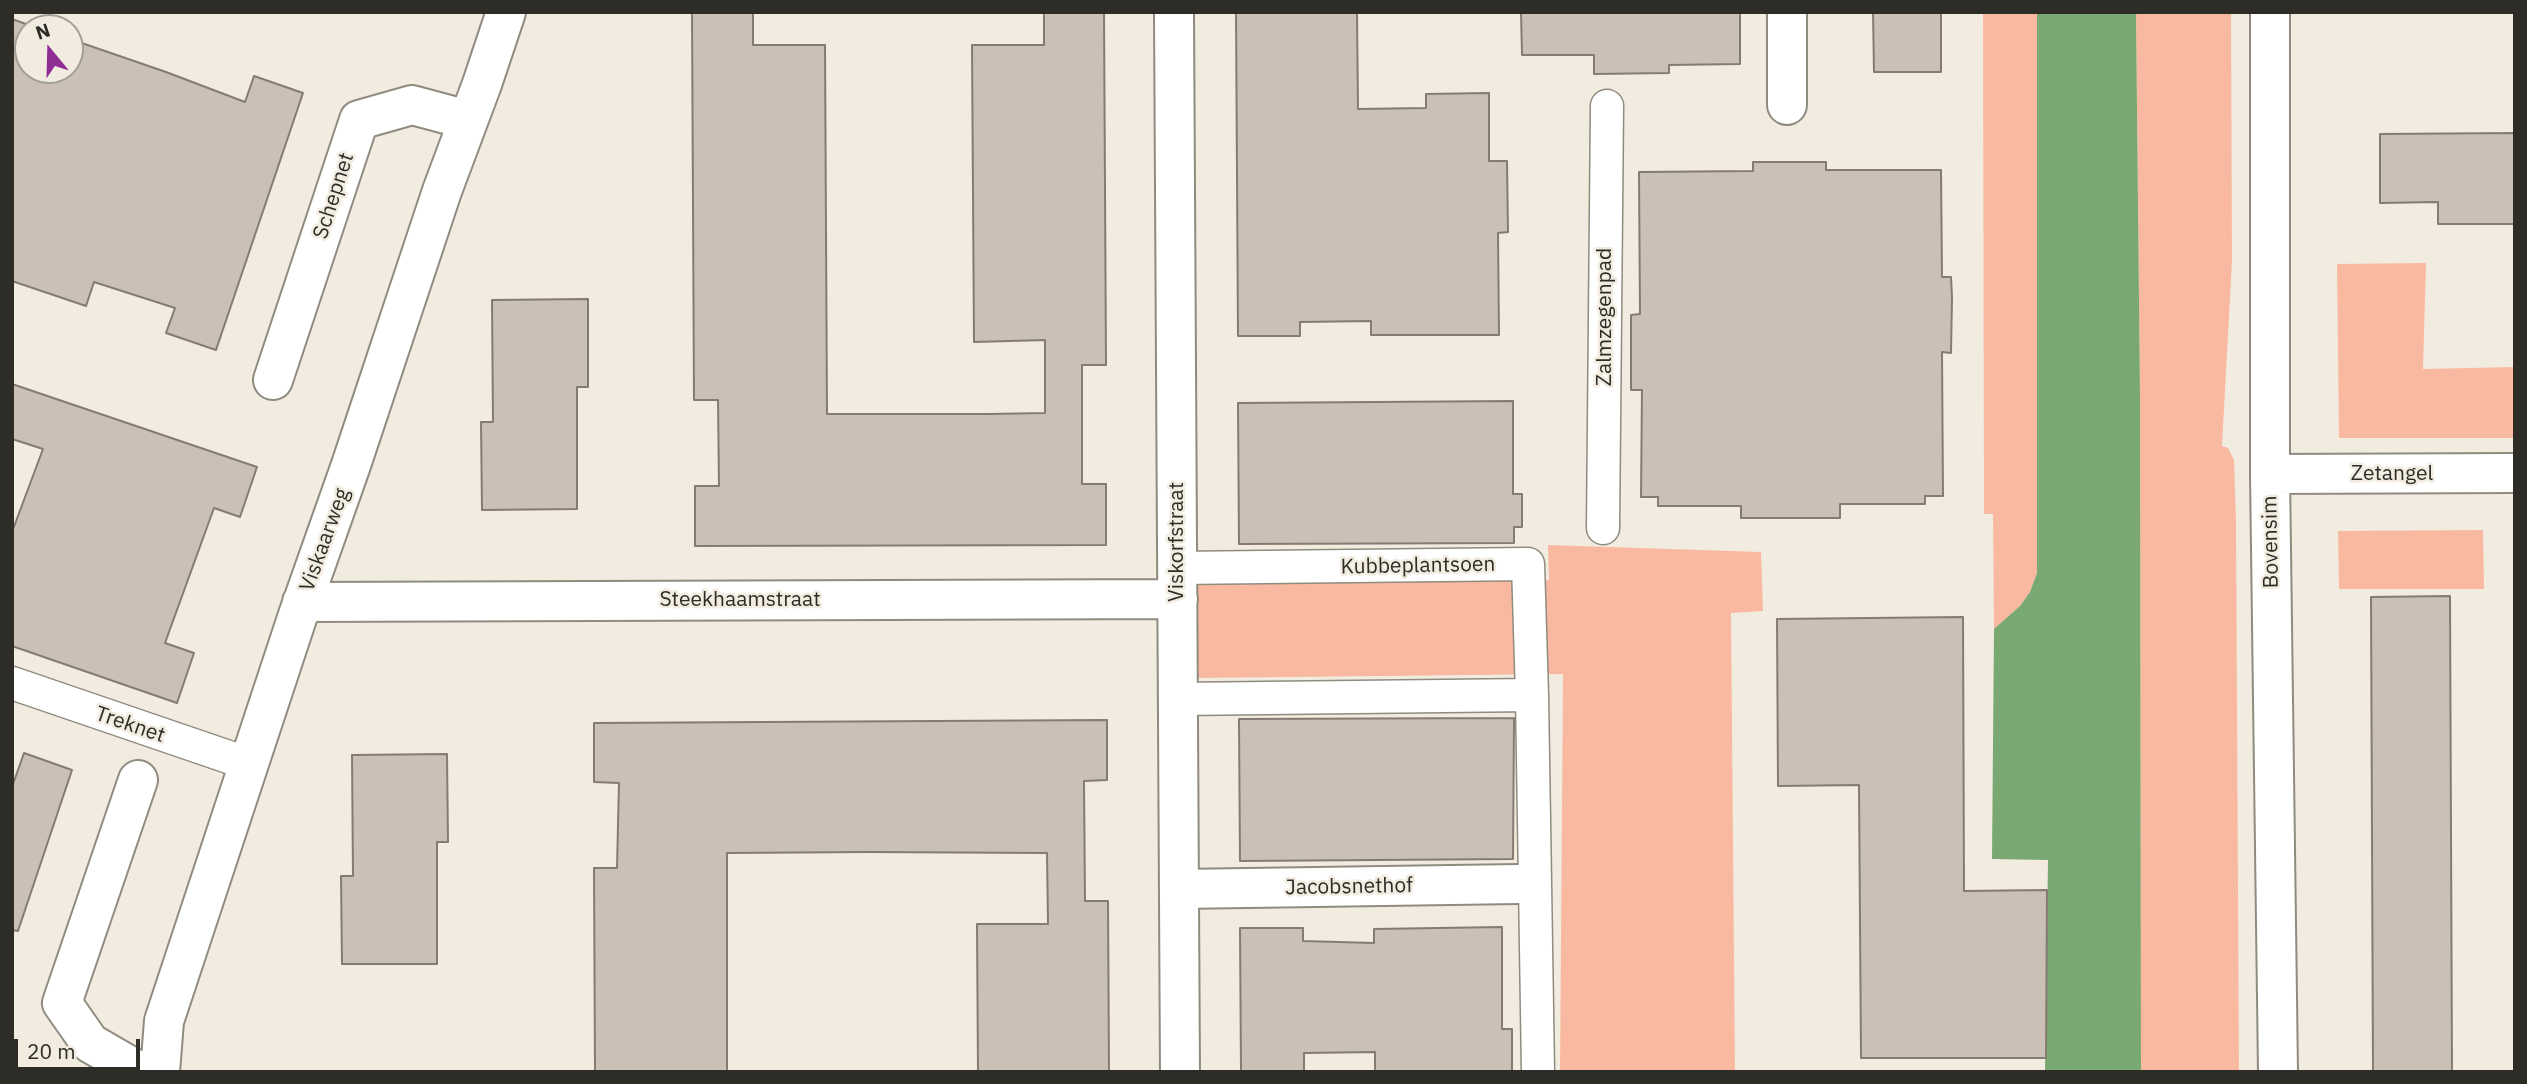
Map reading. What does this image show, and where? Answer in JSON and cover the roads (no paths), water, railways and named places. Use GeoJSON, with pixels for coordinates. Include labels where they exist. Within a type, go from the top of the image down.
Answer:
{"type":"FeatureCollection","features":[{"type":"Feature","properties":{"kind":"street","name":"Viskaarweg"},"geometry":{"type":"LineString","coordinates":[[160,1072],[164,1021],[302,602],[506,12]]}},
{"type":"Feature","properties":{"kind":"street","name":"Viskorfstraat"},"geometry":{"type":"LineString","coordinates":[[1174,12],[1180,1072]]}},
{"type":"Feature","properties":{"kind":"street"},"geometry":{"type":"LineString","coordinates":[[1787,12],[1787,105]]}},
{"type":"Feature","properties":{"kind":"street","name":"Bovensim"},"geometry":{"type":"LineString","coordinates":[[2270,12],[2270,474],[2278,1072]]}},
{"type":"Feature","properties":{"kind":"street","name":"Schepnet"},"geometry":{"type":"LineString","coordinates":[[273,380],[359,120],[412,105],[468,120]]}},
{"type":"Feature","properties":{"kind":"street","name":"Zalmzegenpad"},"geometry":{"type":"LineString","coordinates":[[1603,528],[1606,106]]}},
{"type":"Feature","properties":{"kind":"street","name":"Zetangel"},"geometry":{"type":"LineString","coordinates":[[2270,474],[2515,473]]}},
{"type":"Feature","properties":{"kind":"street","name":"Kubbeplantsoen"},"geometry":{"type":"LineString","coordinates":[[1178,583],[1528,564],[1538,1072]]}},
{"type":"Feature","properties":{"kind":"street","name":"Steekhaamstraat"},"geometry":{"type":"LineString","coordinates":[[302,602],[1178,583]]}},
{"type":"Feature","properties":{"kind":"street","name":"Treknet"},"geometry":{"type":"LineString","coordinates":[[12,683],[249,764]]}},
{"type":"Feature","properties":{"kind":"street"},"geometry":{"type":"LineString","coordinates":[[1178,699],[1532,695]]}},
{"type":"Feature","properties":{"kind":"street"},"geometry":{"type":"LineString","coordinates":[[138,780],[62,1003],[90,1044],[140,1072]]}},
{"type":"Feature","properties":{"kind":"street","name":"Jacobsnethof"},"geometry":{"type":"LineString","coordinates":[[1179,889],[1519,884]]}}]}
